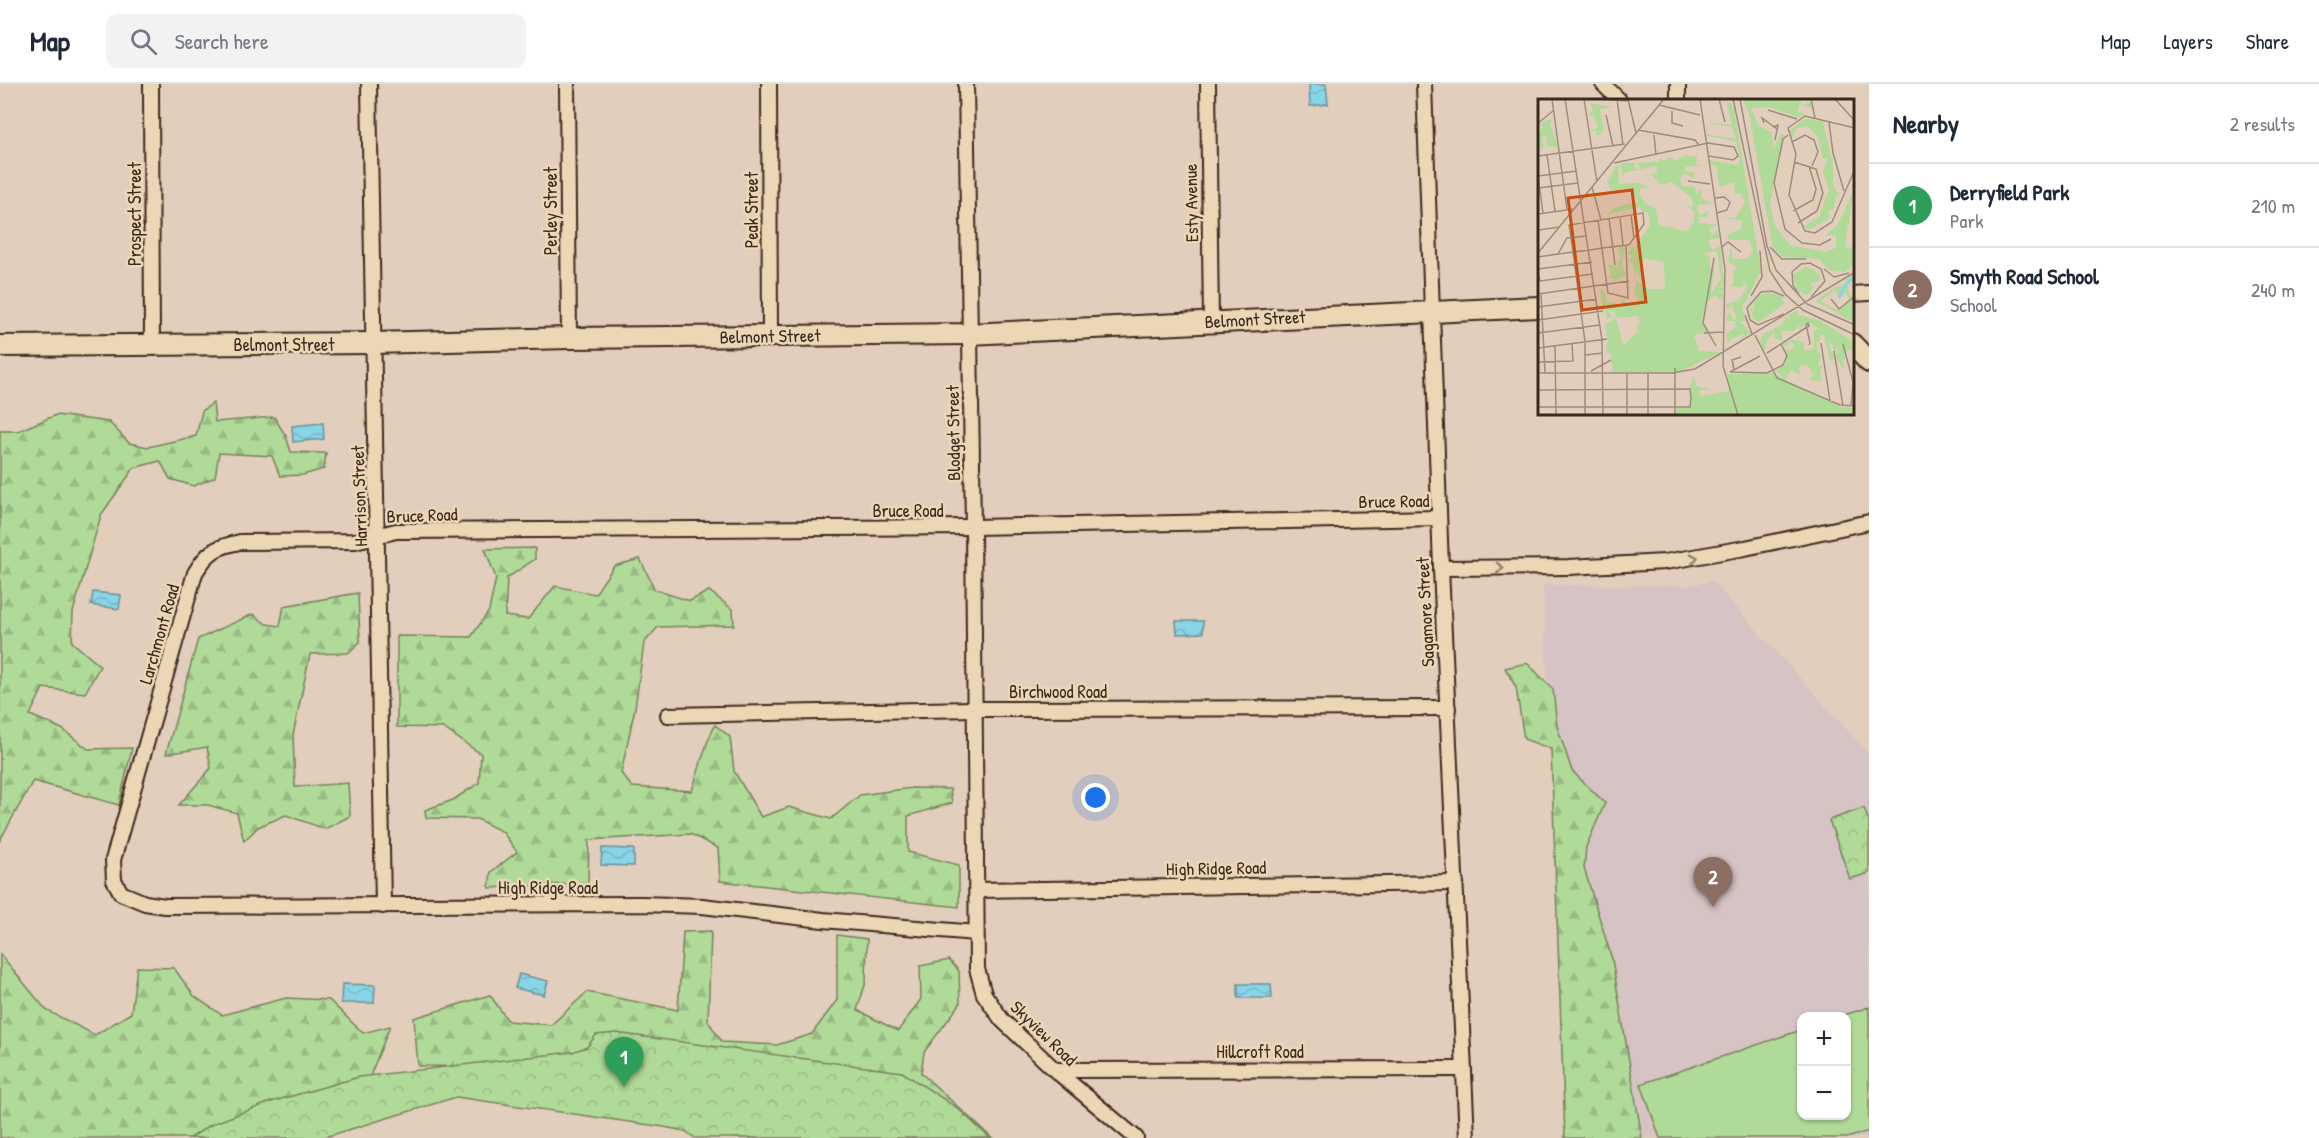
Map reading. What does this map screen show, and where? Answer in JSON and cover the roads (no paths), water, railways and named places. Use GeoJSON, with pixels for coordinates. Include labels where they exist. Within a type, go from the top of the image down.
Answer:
{"type":"FeatureCollection","features":[{"type":"Feature","properties":{"kind":"street","name":"Prospect Street"},"geometry":{"type":"LineString","coordinates":[[152,84],[152,344]]}},
{"type":"Feature","properties":{"kind":"street","name":"Harrison Street"},"geometry":{"type":"LineString","coordinates":[[369,84],[383,906]]}},
{"type":"Feature","properties":{"kind":"street","name":"Perley Street"},"geometry":{"type":"LineString","coordinates":[[567,84],[569,338]]}},
{"type":"Feature","properties":{"kind":"street","name":"Peak Street"},"geometry":{"type":"LineString","coordinates":[[769,84],[770,336]]}},
{"type":"Feature","properties":{"kind":"street","name":"Blodget Street"},"geometry":{"type":"LineString","coordinates":[[966,84],[977,890]]}},
{"type":"Feature","properties":{"kind":"street","name":"Esty Avenue"},"geometry":{"type":"LineString","coordinates":[[1208,84],[1211,321]]}},
{"type":"Feature","properties":{"kind":"street","name":"Sagamore Street"},"geometry":{"type":"LineString","coordinates":[[1424,84],[1441,568],[1467,1138]]}},
{"type":"Feature","properties":{"kind":"street"},"geometry":{"type":"LineString","coordinates":[[1603,84],[1618,99]]}},
{"type":"Feature","properties":{"kind":"street"},"geometry":{"type":"LineString","coordinates":[[1854,294],[1869,293]]}},
{"type":"Feature","properties":{"kind":"street","name":"Belmont Street"},"geometry":{"type":"LineString","coordinates":[[0,346],[969,334],[1432,310],[1538,307]]}},
{"type":"Feature","properties":{"kind":"street"},"geometry":{"type":"LineString","coordinates":[[1854,346],[1869,362]]}},
{"type":"Feature","properties":{"kind":"street","name":"Bruce Road"},"geometry":{"type":"LineString","coordinates":[[378,535],[396,531],[973,527],[1439,518]]}},
{"type":"Feature","properties":{"kind":"street"},"geometry":{"type":"LineString","coordinates":[[1441,568],[1568,567],[1665,562],[1745,549],[1869,522]]}},
{"type":"Feature","properties":{"kind":"street","name":"Larchmont Road"},"geometry":{"type":"LineString","coordinates":[[121,893],[114,880],[113,860],[195,573],[204,558],[223,545],[240,542],[355,541],[378,535]]}},
{"type":"Feature","properties":{"kind":"street","name":"Birchwood Road"},"geometry":{"type":"LineString","coordinates":[[668,715],[974,709],[1448,708]]}},
{"type":"Feature","properties":{"kind":"street","name":"High Ridge Road"},"geometry":{"type":"LineString","coordinates":[[977,890],[1456,883]]}},
{"type":"Feature","properties":{"kind":"street","name":"Skyview Road"},"geometry":{"type":"LineString","coordinates":[[977,890],[977,969],[984,994],[1002,1020],[1055,1070],[1136,1138]]}},
{"type":"Feature","properties":{"kind":"street","name":"High Ridge Road"},"geometry":{"type":"LineString","coordinates":[[121,893],[145,903],[185,907],[286,904],[702,906],[976,933]]}},
{"type":"Feature","properties":{"kind":"street","name":"Hillcroft Road"},"geometry":{"type":"LineString","coordinates":[[1055,1070],[1464,1069]]}},
{"type":"Feature","properties":{"kind":"water"},"geometry":{"type":"Polygon","coordinates":[[[1309,84],[1326,84],[1328,104],[1310,106],[1309,84]]]}},
{"type":"Feature","properties":{"kind":"water"},"geometry":{"type":"Polygon","coordinates":[[[323,423],[324,439],[293,442],[292,426],[323,423]]]}},
{"type":"Feature","properties":{"kind":"water"},"geometry":{"type":"Polygon","coordinates":[[[93,592],[121,595],[119,609],[91,605],[93,592]]]}},
{"type":"Feature","properties":{"kind":"water"},"geometry":{"type":"Polygon","coordinates":[[[1176,621],[1203,621],[1203,633],[1177,634],[1176,621]]]}},
{"type":"Feature","properties":{"kind":"water"},"geometry":{"type":"Polygon","coordinates":[[[602,848],[634,849],[634,866],[601,865],[602,848]]]}},
{"type":"Feature","properties":{"kind":"water"},"geometry":{"type":"Polygon","coordinates":[[[519,974],[548,981],[544,995],[515,988],[519,974]]]}},
{"type":"Feature","properties":{"kind":"water"},"geometry":{"type":"Polygon","coordinates":[[[342,984],[375,985],[374,1003],[341,1003],[342,984]]]}},
{"type":"Feature","properties":{"kind":"water"},"geometry":{"type":"Polygon","coordinates":[[[1238,984],[1271,984],[1272,998],[1238,998],[1238,984]]]}},
{"type":"Feature","properties":{"kind":"place","name":"Smyth Road School"},"geometry":{"type":"Point","coordinates":[1713,907]}},
{"type":"Feature","properties":{"kind":"place","name":"Derryfield Park"},"geometry":{"type":"Point","coordinates":[624,1087]}}]}
